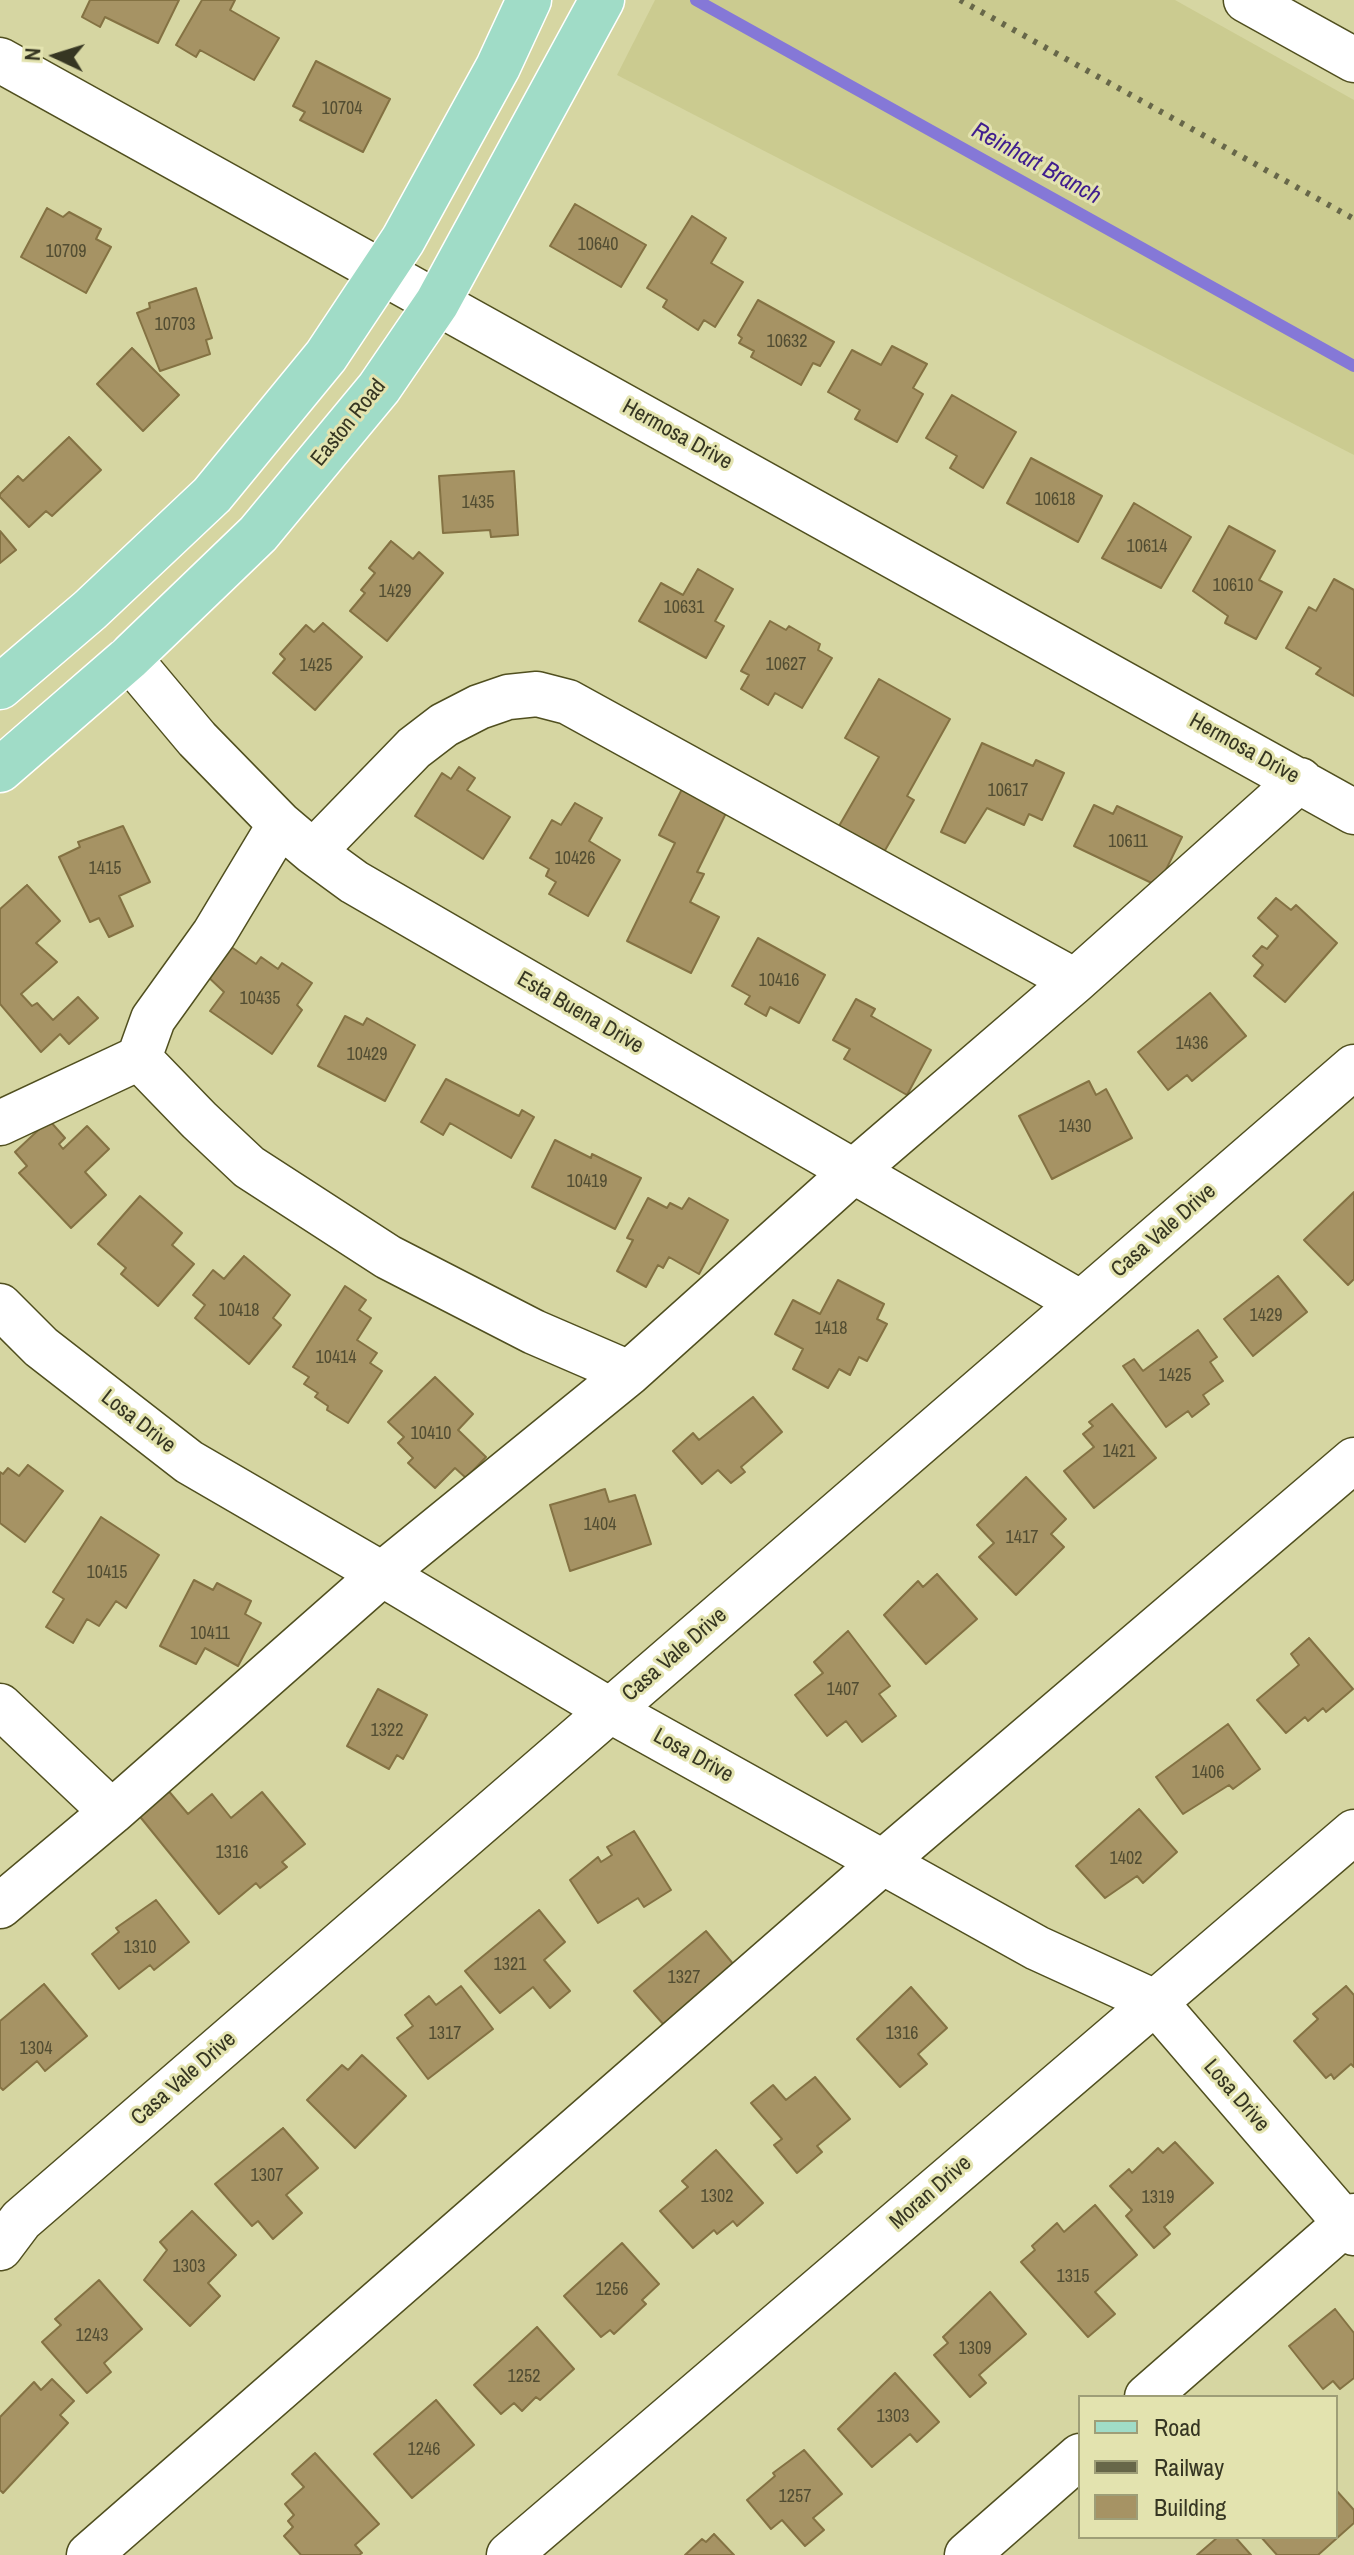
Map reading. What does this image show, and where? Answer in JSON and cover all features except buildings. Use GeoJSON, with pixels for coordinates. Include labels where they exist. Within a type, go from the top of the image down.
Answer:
{"type":"FeatureCollection","features":[{"type":"Feature","properties":{"kind":"main road"},"geometry":{"type":"LineString","coordinates":[[0,687],[90,610],[212,495],[326,356],[403,240],[498,67],[529,0]]}},
{"type":"Feature","properties":{"kind":"main road","name":"Easton Road"},"geometry":{"type":"LineString","coordinates":[[0,770],[129,658],[258,534],[379,388],[437,303],[602,0]]}},
{"type":"Feature","properties":{"kind":"main road"},"geometry":{"type":"LineString","coordinates":[[90,610],[129,658]]}},
{"type":"Feature","properties":{"kind":"street"},"geometry":{"type":"LineString","coordinates":[[1246,0],[1354,60]]}},
{"type":"Feature","properties":{"kind":"street","name":"Hermosa Drive"},"geometry":{"type":"LineString","coordinates":[[0,60],[1354,812]]}},
{"type":"Feature","properties":{"kind":"street","name":"Esta Buena Drive"},"geometry":{"type":"LineString","coordinates":[[129,658],[197,739],[280,824],[354,882],[1081,1303]]}},
{"type":"Feature","properties":{"kind":"street"},"geometry":{"type":"LineString","coordinates":[[313,852],[414,748],[444,725],[479,707],[508,697],[537,694],[568,702],[1075,981]]}},
{"type":"Feature","properties":{"kind":"street"},"geometry":{"type":"LineString","coordinates":[[0,1906],[112,1812],[382,1574],[629,1373],[1300,780]]}},
{"type":"Feature","properties":{"kind":"street"},"geometry":{"type":"LineString","coordinates":[[0,1123],[139,1058],[153,1019],[214,934],[280,824]]}},
{"type":"Feature","properties":{"kind":"street"},"geometry":{"type":"LineString","coordinates":[[139,1058],[249,1167],[375,1249],[534,1332],[629,1373]]}},
{"type":"Feature","properties":{"kind":"street","name":"Casa Vale Drive"},"geometry":{"type":"LineString","coordinates":[[7,2221],[611,1711],[1354,1067]]}},
{"type":"Feature","properties":{"kind":"street","name":"Losa Drive"},"geometry":{"type":"LineString","coordinates":[[0,1306],[41,1347],[189,1462],[611,1711],[1037,1948],[1155,2002],[1351,2224]]}},
{"type":"Feature","properties":{"kind":"street"},"geometry":{"type":"LineString","coordinates":[[89,2555],[883,1862],[1354,1460]]}},
{"type":"Feature","properties":{"kind":"street"},"geometry":{"type":"LineString","coordinates":[[0,1706],[112,1812]]}},
{"type":"Feature","properties":{"kind":"street","name":"Moran Drive"},"geometry":{"type":"LineString","coordinates":[[509,2555],[1354,1832]]}},
{"type":"Feature","properties":{"kind":"street"},"geometry":{"type":"LineString","coordinates":[[1149,2395],[1351,2224]]}},
{"type":"Feature","properties":{"kind":"street"},"geometry":{"type":"LineString","coordinates":[[967,2555],[1078,2458]]}},
{"type":"Feature","properties":{"kind":"shaded area"},"geometry":{"type":"Polygon","coordinates":[[[655,0],[1175,0],[1354,100],[1354,455],[617,75],[655,0]]]}},
{"type":"Feature","properties":{"kind":"waterway","name":"Reinhart Branch"},"geometry":{"type":"LineString","coordinates":[[696,0],[1354,366]]}},
{"type":"Feature","properties":{"kind":"railway"},"geometry":{"type":"LineString","coordinates":[[960,0],[1354,219]]}}]}
